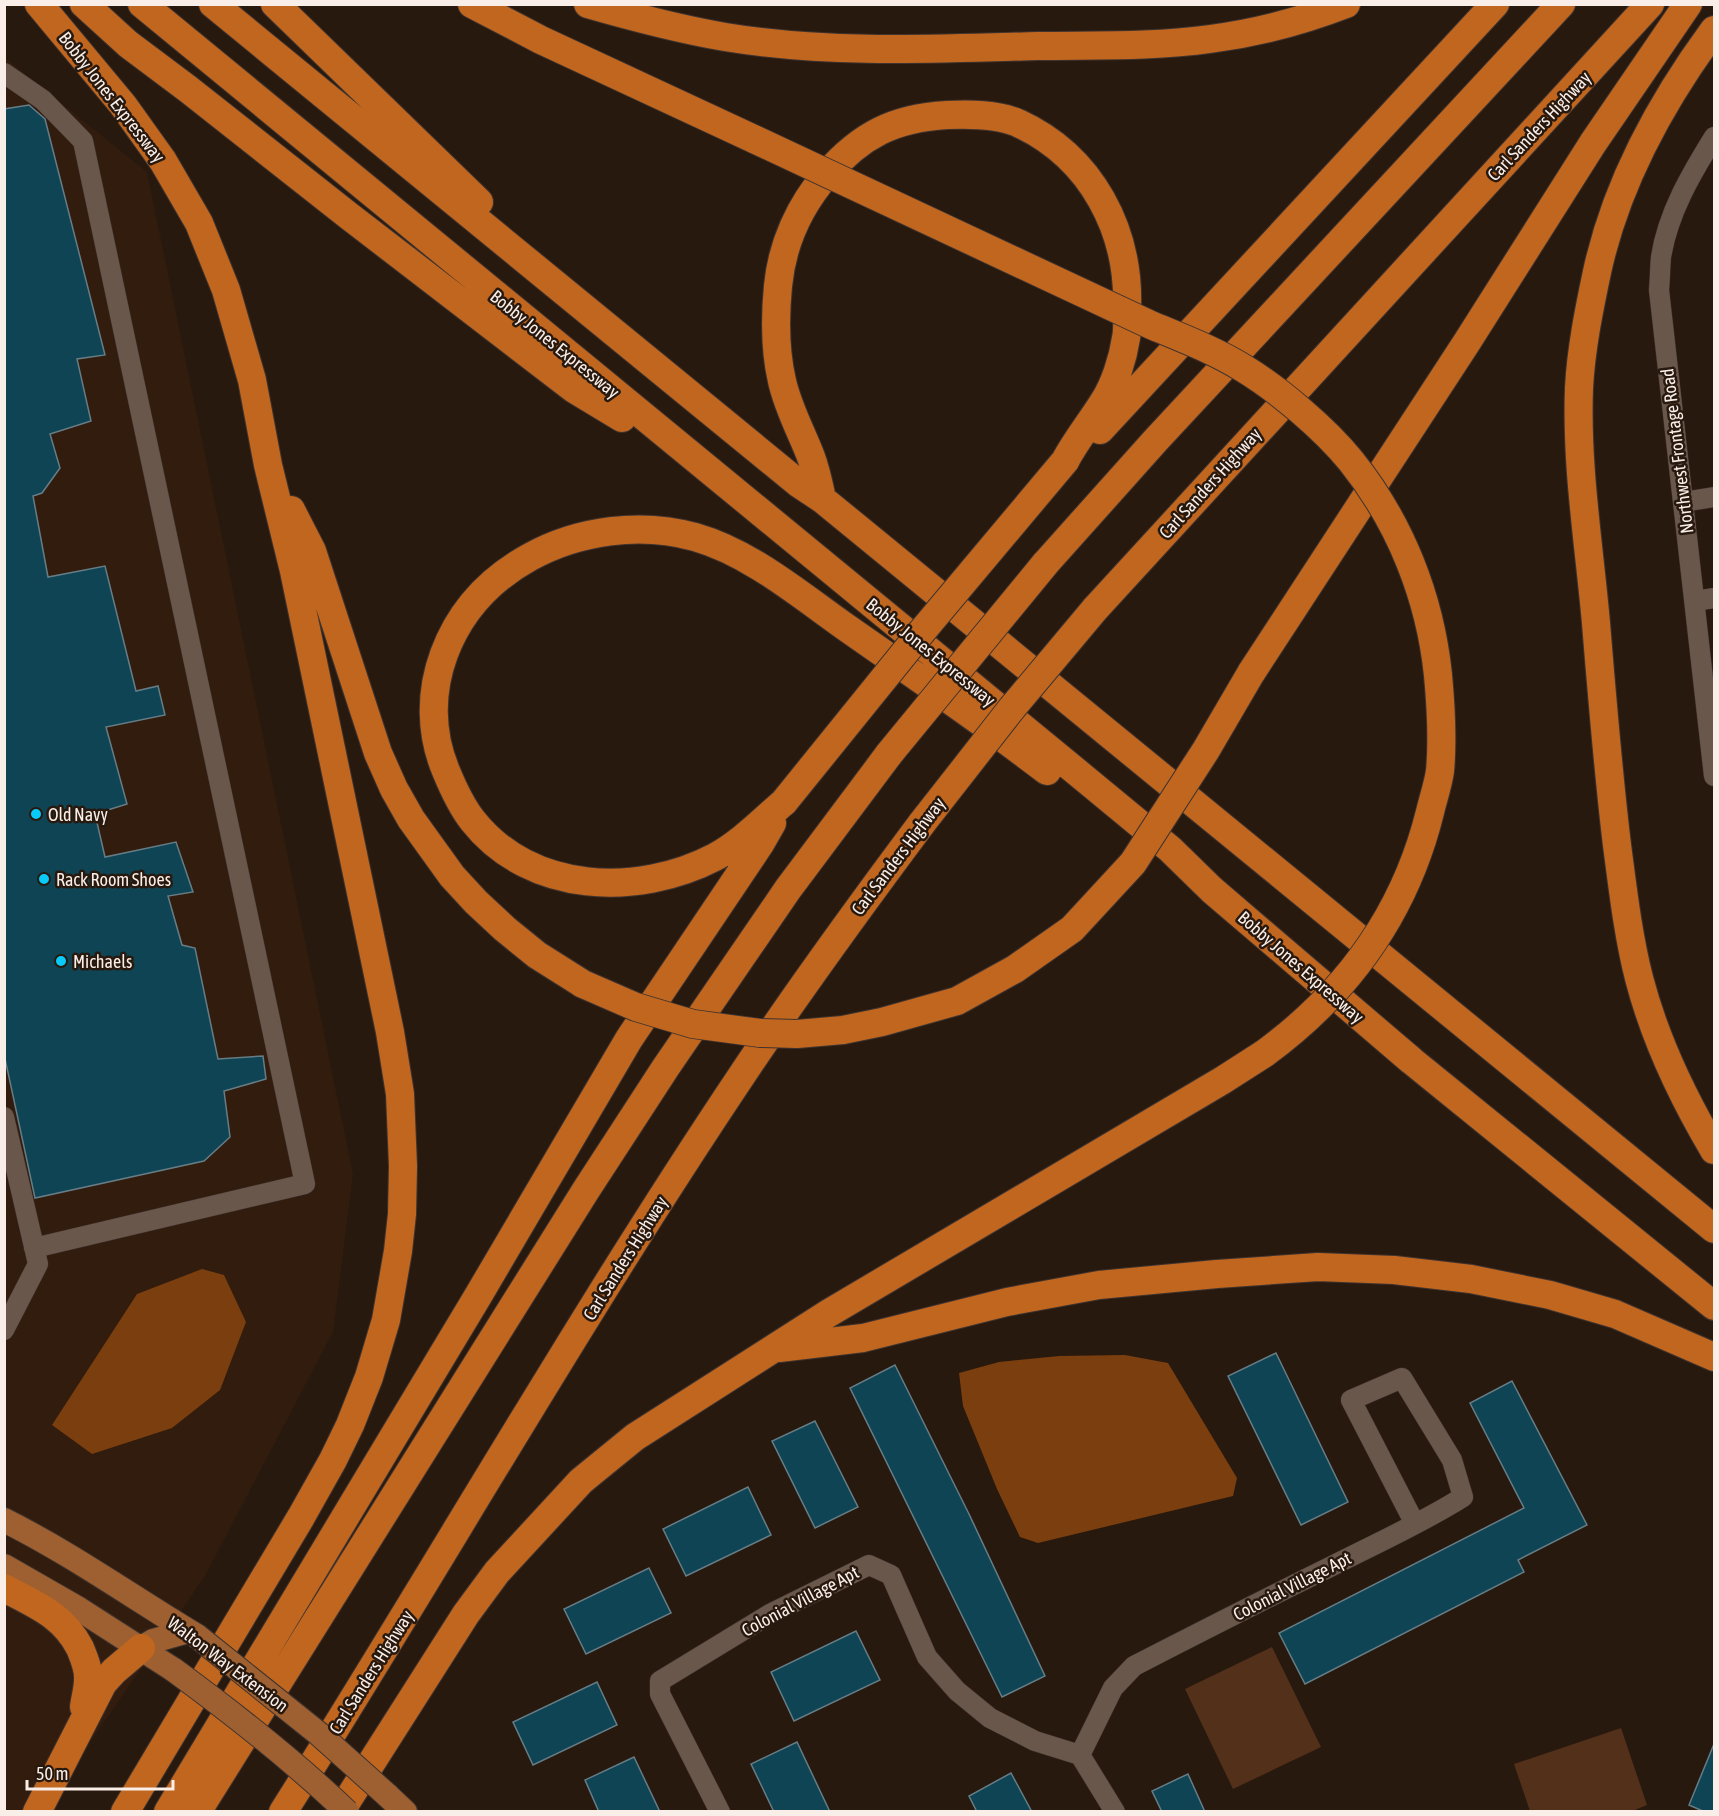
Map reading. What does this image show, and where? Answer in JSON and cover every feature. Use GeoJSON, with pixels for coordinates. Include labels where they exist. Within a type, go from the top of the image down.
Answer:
{"type":"FeatureCollection","features":[{"type":"Feature","properties":{"kind":"highway","name":"Bobby Jones Expressway"},"geometry":{"type":"LineString","coordinates":[[39,4],[142,131],[163,161],[199,223],[226,290],[252,380],[268,465]]}},
{"type":"Feature","properties":{"kind":"highway"},"geometry":{"type":"LineString","coordinates":[[84,4],[128,44],[574,389],[721,480]]}},
{"type":"Feature","properties":{"kind":"highway","name":"Bobby Jones Expressway"},"geometry":{"type":"LineString","coordinates":[[142,4],[1162,842],[1212,890],[1412,1061],[1714,1306]]}},
{"type":"Feature","properties":{"kind":"highway"},"geometry":{"type":"LineString","coordinates":[[213,4],[614,334],[798,483],[822,499],[1714,1229]]}},
{"type":"Feature","properties":{"kind":"highway"},"geometry":{"type":"LineString","coordinates":[[275,4],[614,334]]}},
{"type":"Feature","properties":{"kind":"highway"},"geometry":{"type":"LineString","coordinates":[[340,1812],[466,1614],[496,1572],[581,1481],[635,1437],[770,1349],[926,1254],[1223,1080],[1265,1053],[1315,1013],[1361,961],[1398,902],[1413,869],[1424,836],[1439,773],[1441,703],[1436,651],[1429,616],[1406,549],[1372,490],[1350,460],[1300,411],[1244,368],[1188,340],[1151,325],[541,40],[472,4]]}},
{"type":"Feature","properties":{"kind":"highway"},"geometry":{"type":"LineString","coordinates":[[588,4],[632,17],[725,37],[837,48],[919,49],[1167,43],[1211,39],[1297,21],[1346,4]]}},
{"type":"Feature","properties":{"kind":"highway"},"geometry":{"type":"LineString","coordinates":[[1065,461],[1082,450],[1495,4]]}},
{"type":"Feature","properties":{"kind":"highway"},"geometry":{"type":"LineString","coordinates":[[197,1812],[586,1190],[666,1067],[782,898],[889,754],[1045,564],[1155,441],[1561,4]]}},
{"type":"Feature","properties":{"kind":"highway","name":"Carl Sanders Highway"},"geometry":{"type":"LineString","coordinates":[[283,1812],[644,1225],[789,1006],[922,823],[1012,708],[1095,609],[1650,4]]}},
{"type":"Feature","properties":{"kind":"highway"},"geometry":{"type":"LineString","coordinates":[[268,465],[312,551],[378,753],[411,819],[452,876],[476,903],[537,955],[583,984],[636,1007],[693,1024],[760,1033],[797,1034],[843,1030],[882,1022],[957,1001],[1015,969],[1072,929],[1133,863],[1206,750],[1251,673],[1455,361],[1593,143],[1688,4]]}},
{"type":"Feature","properties":{"kind":"highway"},"geometry":{"type":"LineString","coordinates":[[1714,30],[1690,64],[1645,140],[1608,232],[1598,268],[1583,347],[1579,386],[1579,431],[1581,482],[1608,771],[1625,912],[1639,979],[1662,1048],[1677,1083],[1714,1150]]}},
{"type":"Feature","properties":{"kind":"highway"},"geometry":{"type":"LineString","coordinates":[[168,1812],[478,1296],[629,1038],[760,844],[784,802],[919,635],[1065,461],[1105,399],[1119,366],[1126,338],[1128,288],[1122,246],[1113,219],[1091,181],[1073,161],[1042,137],[1017,123],[989,116],[917,118],[867,136],[845,153],[809,194],[791,231],[783,257],[778,285],[777,356],[782,383],[793,418],[812,458],[822,499]]}},
{"type":"Feature","properties":{"kind":"highway"},"geometry":{"type":"LineString","coordinates":[[125,1812],[302,1517],[337,1451],[369,1377],[386,1320],[398,1251],[403,1166],[398,1084],[294,571],[268,465]]}},
{"type":"Feature","properties":{"kind":"highway"},"geometry":{"type":"LineString","coordinates":[[784,802],[718,856],[664,878],[631,883],[599,883],[557,876],[529,866],[489,837],[473,820],[451,784],[443,765],[437,741],[433,697],[435,681],[450,637],[480,594],[496,579],[519,563],[556,544],[592,534],[619,531],[660,531],[694,537],[722,547],[773,576],[1014,746],[1162,861],[1212,890]]}},
{"type":"Feature","properties":{"kind":"highway"},"geometry":{"type":"LineString","coordinates":[[770,1349],[863,1338],[1007,1302],[1100,1285],[1318,1267],[1394,1270],[1449,1276],[1550,1295],[1615,1314],[1714,1358]]}},
{"type":"Feature","properties":{"kind":"highway"},"geometry":{"type":"LineString","coordinates":[[4,1588],[53,1615],[66,1626],[75,1639],[85,1659],[88,1678],[81,1726]]}},
{"type":"Feature","properties":{"kind":"highway"},"geometry":{"type":"LineString","coordinates":[[38,1812],[103,1683],[141,1648]]}},
{"type":"Feature","properties":{"kind":"main road","name":"Walton Way Extension"},"geometry":{"type":"LineString","coordinates":[[4,1520],[37,1536],[192,1633],[319,1734],[396,1803]]}},
{"type":"Feature","properties":{"kind":"main road","name":"Walton Way Extension"},"geometry":{"type":"LineString","coordinates":[[4,1566],[79,1609],[174,1670],[282,1754],[347,1812]]}},
{"type":"Feature","properties":{"kind":"main road"},"geometry":{"type":"LineString","coordinates":[[141,1648],[153,1641],[192,1633]]}},
{"type":"Feature","properties":{"kind":"street"},"geometry":{"type":"LineString","coordinates":[[4,73],[43,100],[83,141],[305,1184],[34,1248]]}},
{"type":"Feature","properties":{"kind":"street","name":"Northwest Frontage Road"},"geometry":{"type":"LineString","coordinates":[[1714,137],[1692,174],[1671,218],[1661,256],[1659,290],[1714,776]]}},
{"type":"Feature","properties":{"kind":"street"},"geometry":{"type":"LineString","coordinates":[[1683,502],[1714,497]]}},
{"type":"Feature","properties":{"kind":"street"},"geometry":{"type":"LineString","coordinates":[[1695,601],[1714,598]]}},
{"type":"Feature","properties":{"kind":"street"},"geometry":{"type":"LineString","coordinates":[[4,1117],[38,1264],[4,1330]]}},
{"type":"Feature","properties":{"kind":"street","name":"Colonial Village Apt"},"geometry":{"type":"LineString","coordinates":[[720,1812],[660,1694],[660,1681],[770,1614],[868,1565],[891,1575],[927,1657],[957,1691],[990,1718],[1035,1741],[1080,1755],[1113,1688],[1134,1666],[1415,1524],[1463,1497],[1452,1460],[1402,1378],[1351,1400],[1415,1524]]}},
{"type":"Feature","properties":{"kind":"street"},"geometry":{"type":"LineString","coordinates":[[1080,1755],[1115,1812]]}},
{"type":"Feature","properties":{"kind":"shaded area"},"geometry":{"type":"Polygon","coordinates":[[[4,57],[147,172],[353,1174],[333,1332],[205,1576],[42,1812],[4,1811],[4,57]]]}},
{"type":"Feature","properties":{"kind":"shaded area"},"geometry":{"type":"Polygon","coordinates":[[[202,1269],[224,1275],[246,1322],[220,1390],[172,1428],[92,1454],[52,1425],[137,1294],[202,1269]]]}},
{"type":"Feature","properties":{"kind":"shaded area"},"geometry":{"type":"Polygon","coordinates":[[[1125,1355],[1168,1363],[1237,1478],[1233,1496],[1038,1543],[1020,1537],[997,1489],[963,1406],[959,1373],[999,1362],[1059,1356],[1125,1355]]]}},
{"type":"Feature","properties":{"kind":"shaded area"},"geometry":{"type":"Polygon","coordinates":[[[1272,1647],[1321,1747],[1233,1789],[1185,1689],[1272,1647]]]}},
{"type":"Feature","properties":{"kind":"shaded area"},"geometry":{"type":"Polygon","coordinates":[[[1621,1728],[1647,1805],[1630,1812],[1530,1811],[1514,1764],[1621,1728]]]}},
{"type":"Feature","properties":{"kind":"building"},"geometry":{"type":"Polygon","coordinates":[[[29,105],[45,119],[105,355],[77,359],[91,421],[50,434],[60,468],[42,493],[33,496],[48,577],[105,566],[136,691],[158,686],[165,715],[106,727],[127,804],[95,814],[105,857],[176,842],[193,892],[168,896],[182,945],[195,948],[218,1059],[263,1056],[266,1079],[224,1091],[230,1137],[204,1161],[35,1198],[4,1054],[4,109],[29,105]]]}},
{"type":"Feature","properties":{"kind":"building"},"geometry":{"type":"Polygon","coordinates":[[[1276,1353],[1348,1502],[1301,1525],[1228,1376],[1276,1353]]]}},
{"type":"Feature","properties":{"kind":"building"},"geometry":{"type":"Polygon","coordinates":[[[895,1365],[969,1514],[1045,1676],[1002,1697],[850,1388],[895,1365]]]}},
{"type":"Feature","properties":{"kind":"building"},"geometry":{"type":"Polygon","coordinates":[[[1512,1381],[1587,1525],[1518,1560],[1524,1572],[1305,1684],[1279,1633],[1524,1508],[1470,1403],[1512,1381]]]}},
{"type":"Feature","properties":{"kind":"building"},"geometry":{"type":"Polygon","coordinates":[[[815,1421],[858,1507],[815,1528],[772,1441],[815,1421]]]}},
{"type":"Feature","properties":{"kind":"building"},"geometry":{"type":"Polygon","coordinates":[[[748,1487],[771,1535],[686,1576],[663,1529],[748,1487]]]}},
{"type":"Feature","properties":{"kind":"building"},"geometry":{"type":"Polygon","coordinates":[[[649,1568],[671,1613],[586,1654],[564,1609],[649,1568]]]}},
{"type":"Feature","properties":{"kind":"building"},"geometry":{"type":"Polygon","coordinates":[[[856,1631],[880,1680],[794,1721],[771,1672],[856,1631]]]}},
{"type":"Feature","properties":{"kind":"building"},"geometry":{"type":"Polygon","coordinates":[[[597,1682],[617,1725],[533,1765],[513,1722],[597,1682]]]}},
{"type":"Feature","properties":{"kind":"building"},"geometry":{"type":"Polygon","coordinates":[[[797,1742],[830,1812],[774,1812],[751,1764],[797,1742]]]}},
{"type":"Feature","properties":{"kind":"building"},"geometry":{"type":"Polygon","coordinates":[[[1714,1744],[1714,1812],[1705,1812],[1689,1805],[1714,1744]]]}},
{"type":"Feature","properties":{"kind":"building"},"geometry":{"type":"Polygon","coordinates":[[[634,1757],[660,1812],[599,1812],[585,1780],[634,1757]]]}},
{"type":"Feature","properties":{"kind":"building"},"geometry":{"type":"Polygon","coordinates":[[[1011,1773],[1032,1812],[977,1812],[969,1796],[1011,1773]]]}},
{"type":"Feature","properties":{"kind":"building"},"geometry":{"type":"Polygon","coordinates":[[[1188,1774],[1205,1812],[1162,1812],[1152,1791],[1188,1774]]]}},
{"type":"Feature","properties":{"kind":"place","name":"Old Navy"},"geometry":{"type":"Point","coordinates":[36,814]}},
{"type":"Feature","properties":{"kind":"place","name":"Rack Room Shoes"},"geometry":{"type":"Point","coordinates":[44,879]}},
{"type":"Feature","properties":{"kind":"place","name":"Michaels"},"geometry":{"type":"Point","coordinates":[61,961]}}]}
